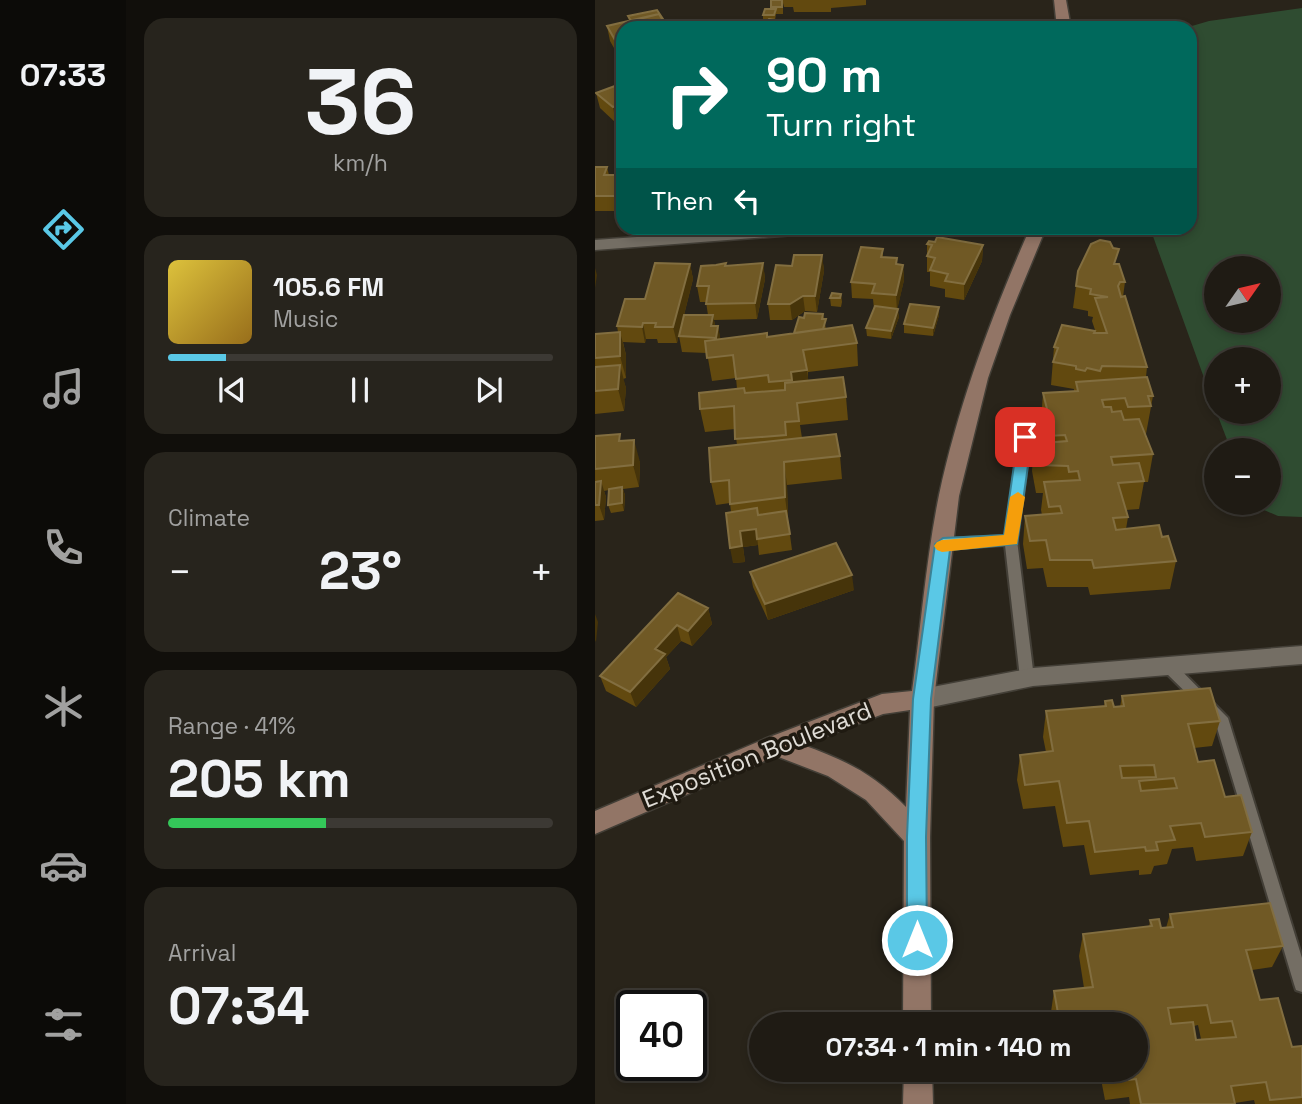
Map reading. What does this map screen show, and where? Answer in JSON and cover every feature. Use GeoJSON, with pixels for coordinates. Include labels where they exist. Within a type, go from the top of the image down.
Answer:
{"type":"FeatureCollection","features":[{"type":"Feature","properties":{"kind":"street"},"geometry":{"type":"LineString","coordinates":[[1060,0],[1063,21]]}},
{"type":"Feature","properties":{"kind":"street"},"geometry":{"type":"LineString","coordinates":[[595,245],[727,235]]}},
{"type":"Feature","properties":{"kind":"street"},"geometry":{"type":"LineString","coordinates":[[917,1012],[917,837],[922,699],[949,496],[979,377],[1001,315],[1035,235]]}},
{"type":"Feature","properties":{"kind":"street"},"geometry":{"type":"LineString","coordinates":[[922,699],[1027,678],[1302,655]]}},
{"type":"Feature","properties":{"kind":"street","name":"Exposition Boulevard"},"geometry":{"type":"LineString","coordinates":[[595,822],[775,745],[882,704],[922,699]]}},
{"type":"Feature","properties":{"kind":"street"},"geometry":{"type":"LineString","coordinates":[[775,745],[837,768],[875,792],[917,837]]}},
{"type":"Feature","properties":{"kind":"street"},"geometry":{"type":"LineString","coordinates":[[918,1082],[918,1104]]}},
{"type":"Feature","properties":{"kind":"lane"},"geometry":{"type":"LineString","coordinates":[[1025,437],[1011,540],[1027,678]]}},
{"type":"Feature","properties":{"kind":"lane"},"geometry":{"type":"LineString","coordinates":[[943,544],[1011,540]]}},
{"type":"Feature","properties":{"kind":"lane"},"geometry":{"type":"LineString","coordinates":[[1168,666],[1220,718],[1302,984]]}},
{"type":"Feature","properties":{"kind":"green space"},"geometry":{"type":"Polygon","coordinates":[[[1302,8],[1302,517],[1276,515],[1281,515],[1281,438],[1226,438],[1221,424],[1281,424],[1281,347],[1204,347],[1204,378],[1153,235],[1197,235],[1197,24],[1302,8]]]}},
{"type":"Feature","properties":{"kind":"building"},"geometry":{"type":"Polygon","coordinates":[[[771,0],[782,0],[782,7],[771,7],[771,0]]]}},
{"type":"Feature","properties":{"kind":"building"},"geometry":{"type":"Polygon","coordinates":[[[765,9],[776,9],[774,15],[763,15],[765,9]]]}},
{"type":"Feature","properties":{"kind":"building"},"geometry":{"type":"Polygon","coordinates":[[[657,10],[663,19],[659,14],[631,21],[628,16],[657,10]]]}},
{"type":"Feature","properties":{"kind":"building"},"geometry":{"type":"Polygon","coordinates":[[[659,14],[664,21],[629,21],[659,14]]]}},
{"type":"Feature","properties":{"kind":"building"},"geometry":{"type":"Polygon","coordinates":[[[616,24],[616,40],[615,40],[607,26],[616,24]]]}},
{"type":"Feature","properties":{"kind":"building"},"geometry":{"type":"Polygon","coordinates":[[[616,86],[616,106],[613,107],[596,93],[616,86]]]}},
{"type":"Feature","properties":{"kind":"building"},"geometry":{"type":"Polygon","coordinates":[[[595,167],[607,167],[604,175],[616,175],[616,196],[595,196],[595,167]]]}},
{"type":"Feature","properties":{"kind":"building"},"geometry":{"type":"Polygon","coordinates":[[[937,237],[983,245],[964,284],[945,281],[948,274],[930,270],[935,258],[927,256],[932,245],[927,244],[929,241],[935,242],[937,237]]]}},
{"type":"Feature","properties":{"kind":"building"},"geometry":{"type":"Polygon","coordinates":[[[1100,240],[1110,242],[1113,248],[1119,249],[1114,264],[1119,264],[1125,282],[1120,282],[1118,286],[1121,297],[1125,296],[1147,367],[1102,366],[1100,371],[1087,368],[1085,371],[1076,369],[1076,366],[1053,362],[1058,348],[1054,347],[1062,325],[1095,331],[1094,333],[1107,333],[1095,298],[1108,297],[1090,294],[1091,289],[1076,286],[1078,271],[1091,244],[1100,240]]]}},
{"type":"Feature","properties":{"kind":"building"},"geometry":{"type":"Polygon","coordinates":[[[861,247],[883,249],[881,257],[897,258],[896,264],[903,265],[896,295],[872,293],[875,284],[851,282],[861,247]]]}},
{"type":"Feature","properties":{"kind":"building"},"geometry":{"type":"Polygon","coordinates":[[[794,255],[822,255],[815,296],[803,296],[790,304],[768,304],[776,265],[792,266],[794,255]]]}},
{"type":"Feature","properties":{"kind":"building"},"geometry":{"type":"Polygon","coordinates":[[[655,263],[690,264],[673,327],[655,327],[656,323],[643,323],[642,327],[617,326],[625,299],[645,299],[655,263]]]}},
{"type":"Feature","properties":{"kind":"building"},"geometry":{"type":"Polygon","coordinates":[[[726,263],[725,266],[763,263],[755,303],[706,304],[709,286],[697,286],[701,266],[726,263]]]}},
{"type":"Feature","properties":{"kind":"building"},"geometry":{"type":"Polygon","coordinates":[[[832,293],[841,294],[840,298],[830,298],[832,293]]]}},
{"type":"Feature","properties":{"kind":"building"},"geometry":{"type":"Polygon","coordinates":[[[910,304],[939,307],[933,328],[904,324],[910,304]]]}},
{"type":"Feature","properties":{"kind":"building"},"geometry":{"type":"Polygon","coordinates":[[[875,306],[898,309],[891,331],[866,328],[875,306]]]}},
{"type":"Feature","properties":{"kind":"building"},"geometry":{"type":"Polygon","coordinates":[[[805,313],[823,314],[822,319],[826,319],[823,329],[794,333],[799,317],[804,318],[805,313]]]}},
{"type":"Feature","properties":{"kind":"building"},"geometry":{"type":"Polygon","coordinates":[[[684,315],[713,315],[711,326],[718,326],[716,338],[679,336],[684,315]]]}},
{"type":"Feature","properties":{"kind":"building"},"geometry":{"type":"Polygon","coordinates":[[[852,325],[857,343],[803,350],[807,370],[791,372],[792,380],[769,382],[768,375],[736,379],[733,355],[707,358],[705,341],[767,333],[767,337],[852,325]]]}},
{"type":"Feature","properties":{"kind":"building"},"geometry":{"type":"Polygon","coordinates":[[[620,332],[620,356],[595,358],[595,334],[620,332]]]}},
{"type":"Feature","properties":{"kind":"building"},"geometry":{"type":"Polygon","coordinates":[[[620,365],[618,389],[595,391],[595,367],[620,365]]]}},
{"type":"Feature","properties":{"kind":"building"},"geometry":{"type":"Polygon","coordinates":[[[843,377],[846,397],[797,403],[799,421],[785,422],[786,435],[735,439],[734,406],[700,409],[699,393],[744,388],[745,393],[785,390],[785,383],[843,377]]]}},
{"type":"Feature","properties":{"kind":"building"},"geometry":{"type":"Polygon","coordinates":[[[1147,377],[1153,396],[1148,396],[1151,406],[1128,407],[1125,398],[1102,400],[1104,407],[1111,407],[1112,412],[1121,411],[1124,420],[1139,419],[1153,454],[1111,457],[1113,465],[1139,463],[1144,481],[1118,483],[1128,517],[1113,518],[1116,530],[1159,525],[1162,537],[1168,536],[1176,561],[1094,568],[1092,560],[1050,560],[1046,540],[1030,541],[1025,516],[1062,513],[1060,506],[1049,507],[1044,482],[1080,480],[1078,471],[1069,472],[1068,466],[1039,465],[1034,444],[1067,441],[1065,435],[1048,436],[1043,414],[1048,413],[1043,393],[1078,391],[1076,382],[1147,377]]]}},
{"type":"Feature","properties":{"kind":"building"},"geometry":{"type":"Polygon","coordinates":[[[620,434],[619,441],[634,440],[633,465],[595,469],[595,436],[620,434]]]}},
{"type":"Feature","properties":{"kind":"building"},"geometry":{"type":"Polygon","coordinates":[[[836,434],[840,456],[784,462],[785,497],[730,504],[729,480],[711,482],[709,448],[836,434]]]}},
{"type":"Feature","properties":{"kind":"building"},"geometry":{"type":"Polygon","coordinates":[[[601,481],[599,505],[595,505],[595,482],[601,481]]]}},
{"type":"Feature","properties":{"kind":"building"},"geometry":{"type":"Polygon","coordinates":[[[622,487],[622,503],[608,505],[609,489],[622,487]]]}},
{"type":"Feature","properties":{"kind":"building"},"geometry":{"type":"Polygon","coordinates":[[[757,508],[758,515],[786,511],[790,534],[757,539],[756,529],[740,531],[742,546],[730,548],[726,513],[757,508]]]}},
{"type":"Feature","properties":{"kind":"building"},"geometry":{"type":"Polygon","coordinates":[[[836,543],[852,575],[765,604],[750,572],[836,543]]]}},
{"type":"Feature","properties":{"kind":"building"},"geometry":{"type":"Polygon","coordinates":[[[678,593],[708,608],[688,631],[677,625],[655,649],[665,654],[630,692],[600,676],[678,593]]]}},
{"type":"Feature","properties":{"kind":"building"},"geometry":{"type":"Polygon","coordinates":[[[1210,688],[1220,721],[1188,724],[1198,762],[1214,760],[1225,797],[1241,795],[1252,832],[1205,837],[1201,823],[1170,826],[1175,840],[1156,842],[1158,850],[1146,851],[1145,847],[1095,852],[1089,821],[1067,823],[1059,781],[1025,785],[1020,755],[1053,751],[1046,711],[1106,706],[1105,701],[1112,700],[1114,707],[1124,706],[1122,696],[1210,688]],[[1154,765],[1120,766],[1122,778],[1156,777],[1154,765]],[[1174,778],[1139,781],[1141,791],[1177,788],[1174,778]]]}},
{"type":"Feature","properties":{"kind":"building"},"geometry":{"type":"Polygon","coordinates":[[[1270,903],[1283,946],[1246,950],[1260,1000],[1278,998],[1292,1047],[1302,1046],[1302,1097],[1270,1100],[1266,1082],[1231,1086],[1235,1104],[1141,1104],[1137,1082],[1148,1082],[1148,1012],[1058,1012],[1054,991],[1093,987],[1083,934],[1152,926],[1150,920],[1159,919],[1161,928],[1173,927],[1170,914],[1270,903]],[[1207,1005],[1168,1008],[1171,1024],[1193,1022],[1196,1040],[1236,1037],[1232,1021],[1211,1023],[1207,1005]]]}},
{"type":"Feature","properties":{"kind":"slow traffic"},"geometry":{"type":"LineString","coordinates":[[942,546],[1011,540],[1018,497]]}},
{"type":"Feature","properties":{"kind":"route"},"geometry":{"type":"LineString","coordinates":[[917,940],[917,837],[922,699],[943,544],[1011,540],[1025,437]]}}]}
